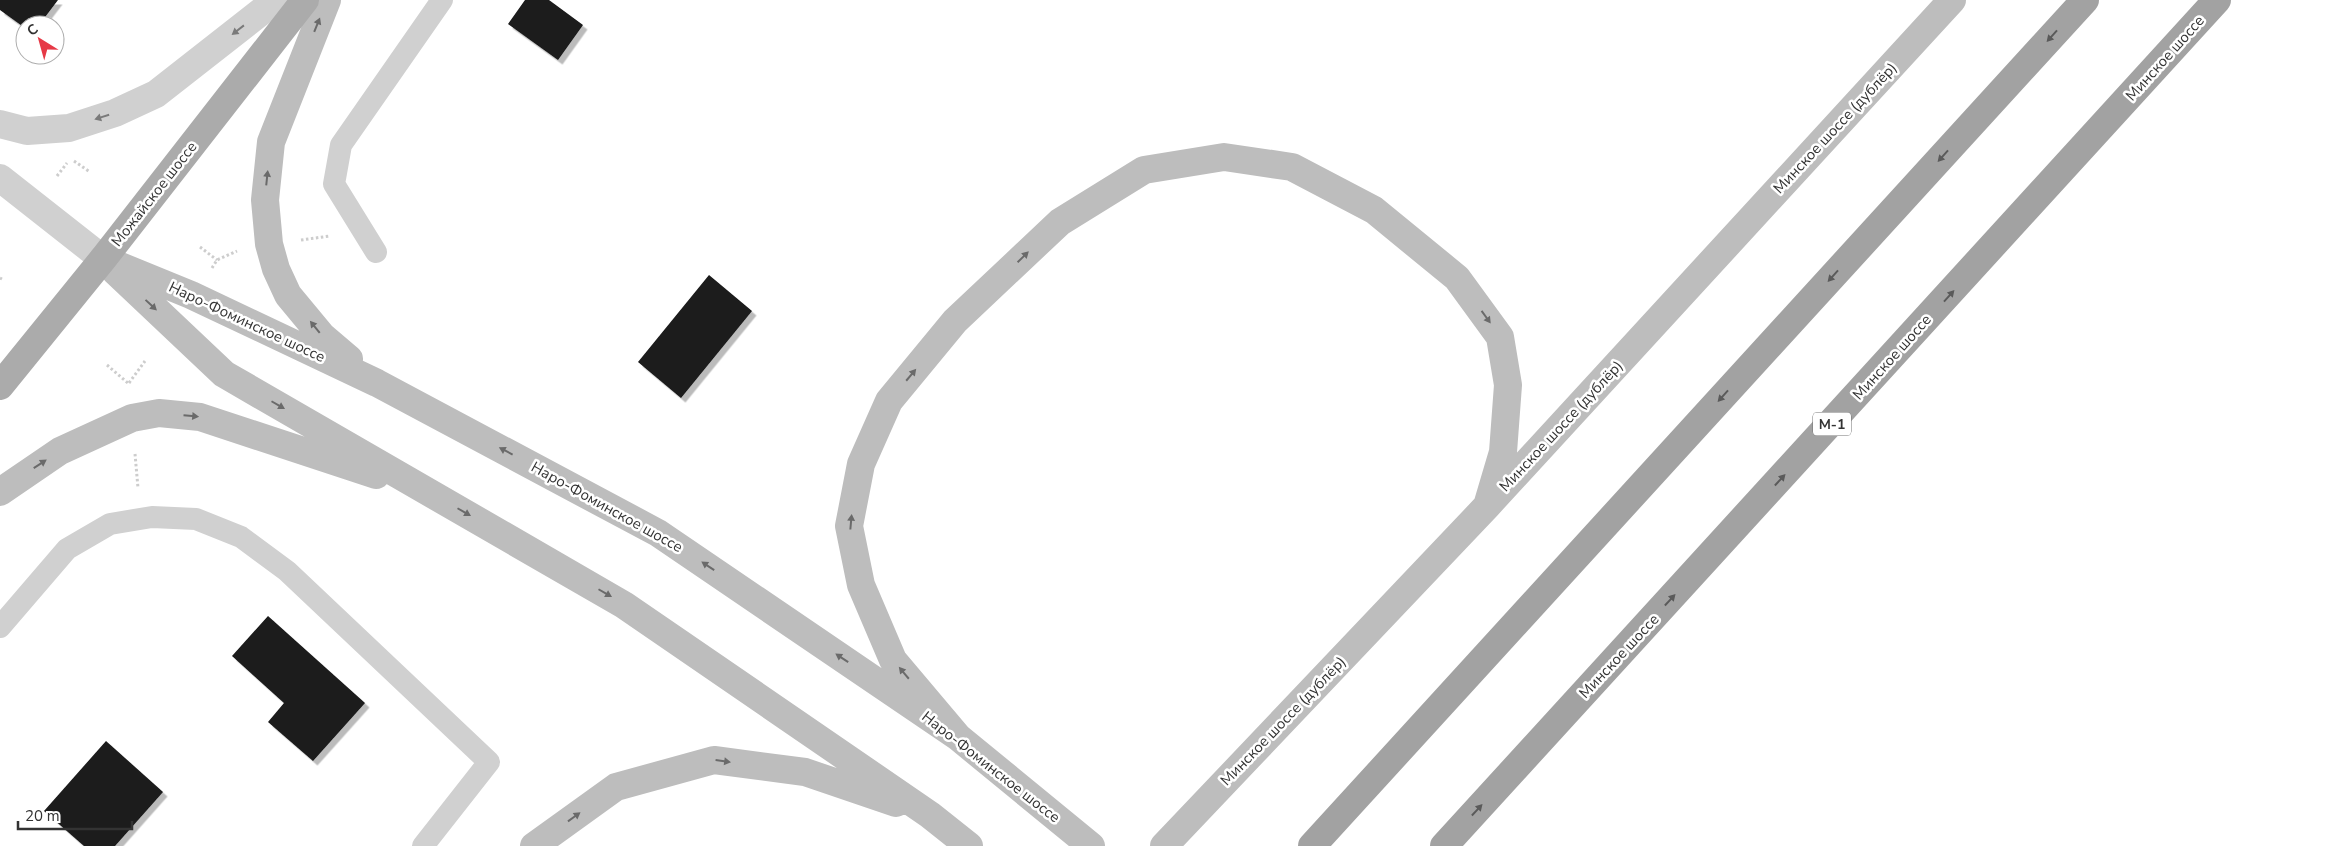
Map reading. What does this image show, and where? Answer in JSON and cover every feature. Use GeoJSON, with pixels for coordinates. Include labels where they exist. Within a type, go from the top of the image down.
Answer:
{"type":"FeatureCollection","features":[{"type":"Feature","properties":{"kind":"highway"},"geometry":{"type":"LineString","coordinates":[[1312,846],[2085,0]]}},
{"type":"Feature","properties":{"kind":"highway","name":"Минское шоссе"},"geometry":{"type":"LineString","coordinates":[[1444,846],[2218,0]]}},
{"type":"Feature","properties":{"kind":"main road","name":"Можайское шоссе"},"geometry":{"type":"LineString","coordinates":[[0,386],[103,259],[305,0]]}},
{"type":"Feature","properties":{"kind":"main road"},"geometry":{"type":"LineString","coordinates":[[327,0],[271,142],[265,200],[270,244],[276,269],[288,295],[322,336],[377,382]]}},
{"type":"Feature","properties":{"kind":"main road","name":"Минское шоссе (дублёр)"},"geometry":{"type":"LineString","coordinates":[[1164,846],[1488,506],[1952,0]]}},
{"type":"Feature","properties":{"kind":"main road"},"geometry":{"type":"LineString","coordinates":[[958,737],[893,660],[861,585],[849,526],[861,464],[889,401],[956,322],[1060,222],[1144,170],[1224,157],[1292,167],[1374,210],[1457,278],[1500,337],[1508,385],[1503,452],[1488,506]]}},
{"type":"Feature","properties":{"kind":"main road","name":"Наро-Фоминское шоссе"},"geometry":{"type":"LineString","coordinates":[[103,259],[191,295],[377,382],[658,533],[958,737],[1091,846]]}},
{"type":"Feature","properties":{"kind":"main road","name":"Наро-Фоминское шоссе"},"geometry":{"type":"LineString","coordinates":[[103,259],[224,374],[624,605],[938,821],[969,846]]}},
{"type":"Feature","properties":{"kind":"main road"},"geometry":{"type":"LineString","coordinates":[[0,492],[60,451],[132,418],[159,413],[200,417],[432,494]]}},
{"type":"Feature","properties":{"kind":"main road"},"geometry":{"type":"LineString","coordinates":[[534,846],[616,787],[714,760],[805,772],[938,821]]}},
{"type":"Feature","properties":{"kind":"street"},"geometry":{"type":"LineString","coordinates":[[0,124],[27,131],[70,128],[115,113],[156,94],[276,0]]}},
{"type":"Feature","properties":{"kind":"street","name":"Наро-Фоминское шоссе"},"geometry":{"type":"LineString","coordinates":[[0,178],[103,259]]}},
{"type":"Feature","properties":{"kind":"lane"},"geometry":{"type":"LineString","coordinates":[[376,252],[334,184],[341,145],[442,0]]}},
{"type":"Feature","properties":{"kind":"lane"},"geometry":{"type":"LineString","coordinates":[[0,627],[67,549],[110,524],[152,517],[196,519],[240,536],[287,571],[489,762],[423,846]]}},
{"type":"Feature","properties":{"kind":"path"},"geometry":{"type":"LineString","coordinates":[[57,176],[71,159],[90,172]]}},
{"type":"Feature","properties":{"kind":"path"},"geometry":{"type":"LineString","coordinates":[[299,241],[363,230]]}},
{"type":"Feature","properties":{"kind":"path"},"geometry":{"type":"LineString","coordinates":[[200,248],[218,260]]}},
{"type":"Feature","properties":{"kind":"path"},"geometry":{"type":"LineString","coordinates":[[208,274],[218,260],[244,248]]}},
{"type":"Feature","properties":{"kind":"path"},"geometry":{"type":"LineString","coordinates":[[129,383],[144,361]]}},
{"type":"Feature","properties":{"kind":"path"},"geometry":{"type":"LineString","coordinates":[[107,365],[129,383],[130,389]]}},
{"type":"Feature","properties":{"kind":"path"},"geometry":{"type":"LineString","coordinates":[[135,450],[141,519]]}},
{"type":"Feature","properties":{"kind":"building"},"geometry":{"type":"Polygon","coordinates":[[[0,0],[58,0],[47,15],[15,15],[15,21],[0,10],[0,0]]]}},
{"type":"Feature","properties":{"kind":"building"},"geometry":{"type":"Polygon","coordinates":[[[525,0],[549,0],[583,25],[558,60],[508,24],[525,0]]]}},
{"type":"Feature","properties":{"kind":"building"},"geometry":{"type":"Polygon","coordinates":[[[709,275],[752,311],[681,398],[638,362],[709,275]]]}},
{"type":"Feature","properties":{"kind":"building"},"geometry":{"type":"Polygon","coordinates":[[[268,616],[365,703],[313,761],[268,722],[284,703],[232,656],[268,616]]]}},
{"type":"Feature","properties":{"kind":"building"},"geometry":{"type":"Polygon","coordinates":[[[106,741],[163,792],[115,846],[84,846],[44,811],[106,741]]]}}]}
